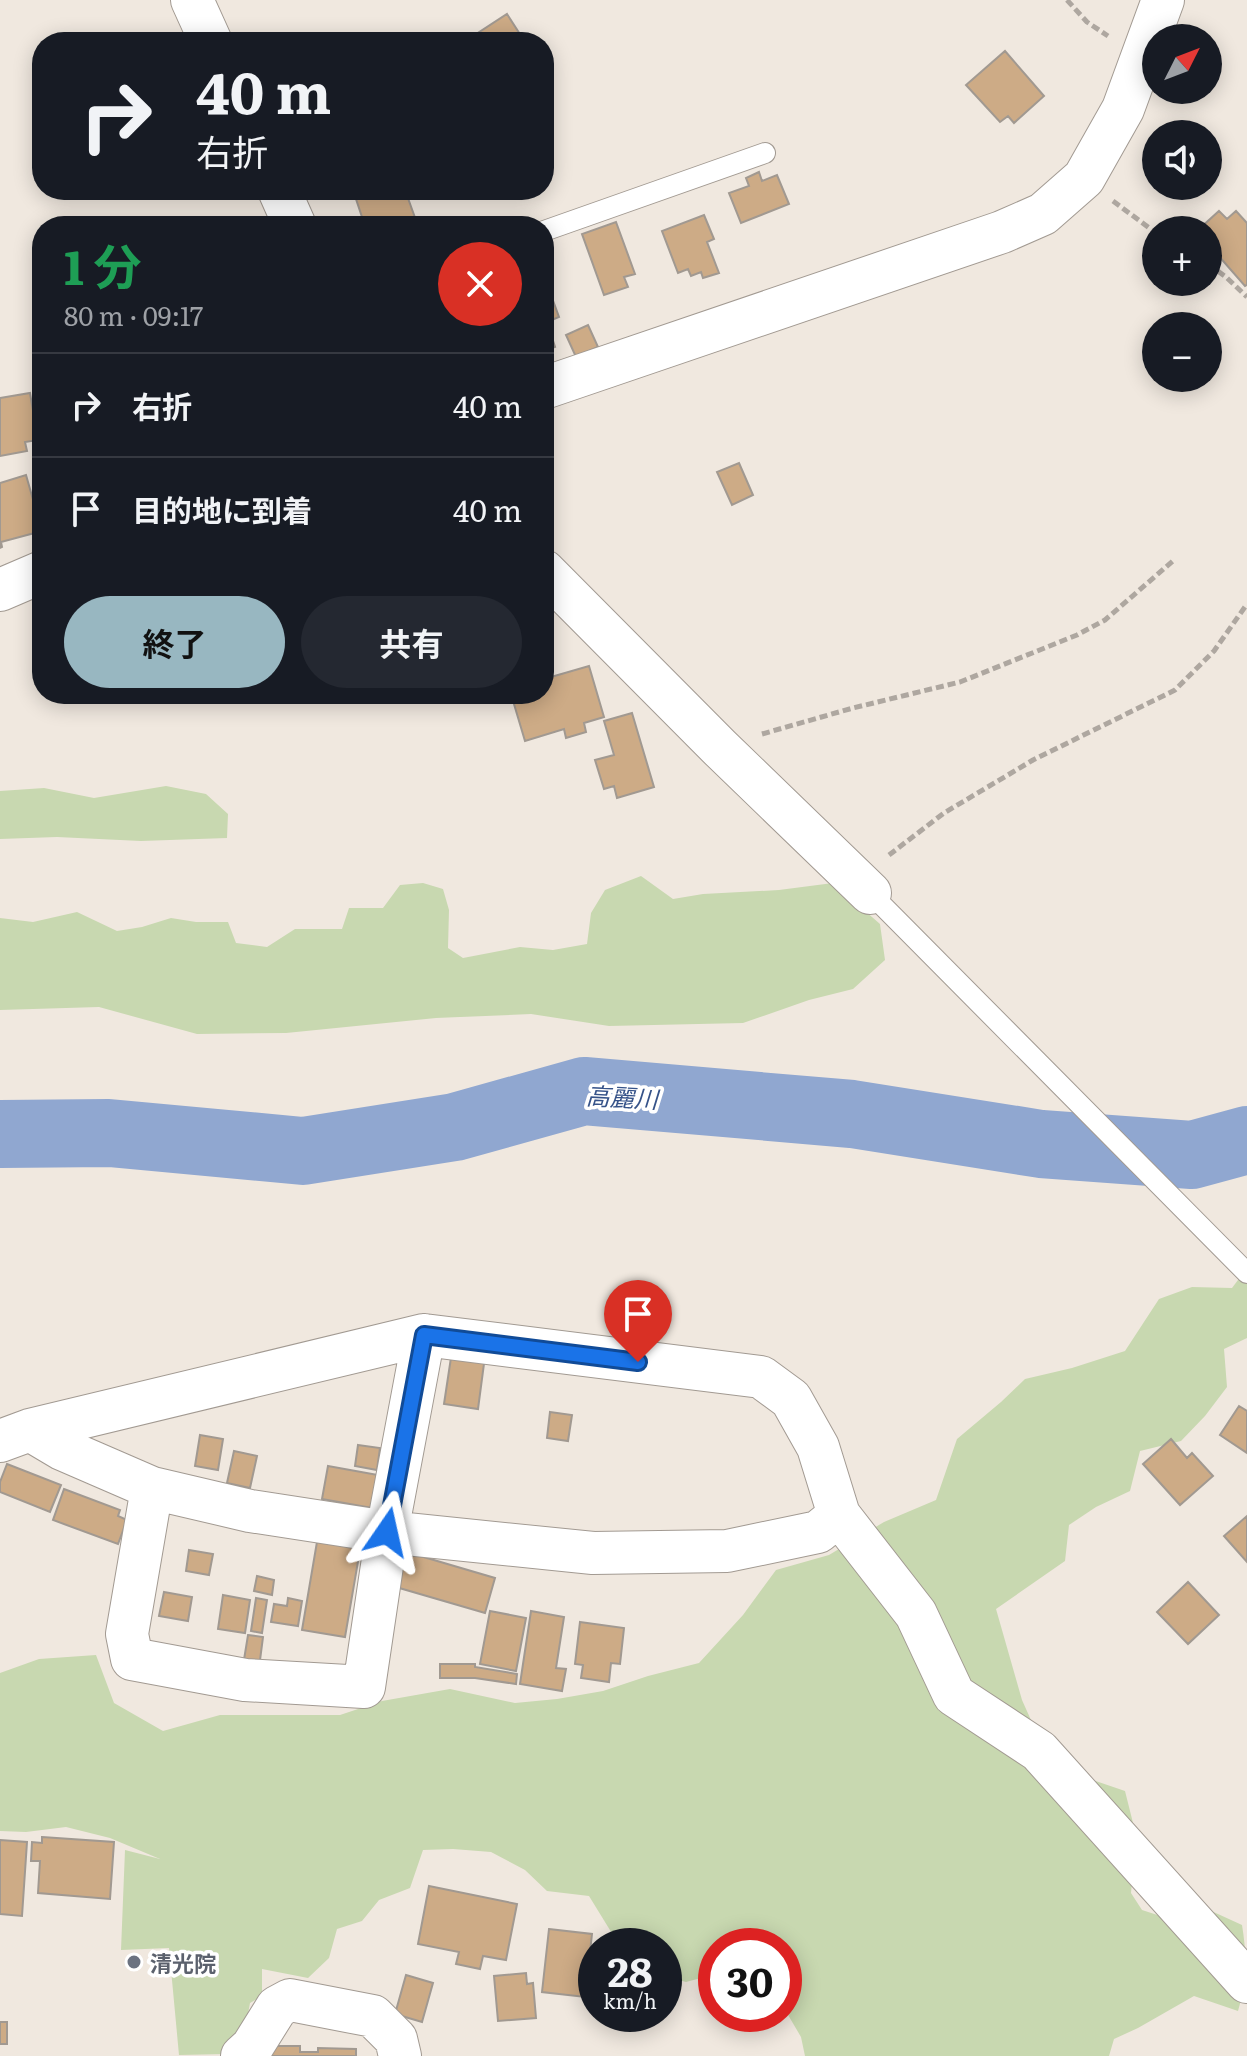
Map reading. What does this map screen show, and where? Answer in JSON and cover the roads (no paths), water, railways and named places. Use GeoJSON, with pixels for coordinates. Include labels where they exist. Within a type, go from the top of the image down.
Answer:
{"type":"FeatureCollection","features":[{"type":"Feature","properties":{"kind":"street"},"geometry":{"type":"LineString","coordinates":[[192,0],[206,32]]}},
{"type":"Feature","properties":{"kind":"street"},"geometry":{"type":"LineString","coordinates":[[554,385],[1002,232],[1043,214],[1084,178],[1123,109],[1163,0]]}},
{"type":"Feature","properties":{"kind":"street"},"geometry":{"type":"LineString","coordinates":[[0,590],[32,576]]}},
{"type":"Feature","properties":{"kind":"street"},"geometry":{"type":"LineString","coordinates":[[554,581],[863,887]]}},
{"type":"Feature","properties":{"kind":"street"},"geometry":{"type":"LineString","coordinates":[[152,1488],[127,1634],[132,1659],[245,1680],[364,1687],[387,1532],[424,1335]]}},
{"type":"Feature","properties":{"kind":"street"},"geometry":{"type":"LineString","coordinates":[[15,1435],[424,1335],[761,1377],[791,1399],[818,1447],[839,1515],[916,1614],[954,1695],[1039,1751],[1247,1982]]}},
{"type":"Feature","properties":{"kind":"street"},"geometry":{"type":"LineString","coordinates":[[15,1435],[62,1449],[152,1488],[250,1511],[387,1532],[593,1553],[727,1551],[818,1532],[839,1515]]}},
{"type":"Feature","properties":{"kind":"street"},"geometry":{"type":"LineString","coordinates":[[242,2056],[252,2047],[277,2007],[290,2000],[373,2016],[396,2039],[400,2056]]}},
{"type":"Feature","properties":{"kind":"lane"},"geometry":{"type":"LineString","coordinates":[[554,227],[765,153]]}},
{"type":"Feature","properties":{"kind":"lane"},"geometry":{"type":"LineString","coordinates":[[863,887],[1247,1273]]}},
{"type":"Feature","properties":{"kind":"waterway","name":"高麗川"},"geometry":{"type":"LineString","coordinates":[[0,1134],[109,1133],[303,1151],[455,1127],[584,1091],[852,1114],[1041,1144],[1192,1155],[1247,1140]]}},
{"type":"Feature","properties":{"kind":"place","name":"清光院"},"geometry":{"type":"Point","coordinates":[134,1962]}}]}
